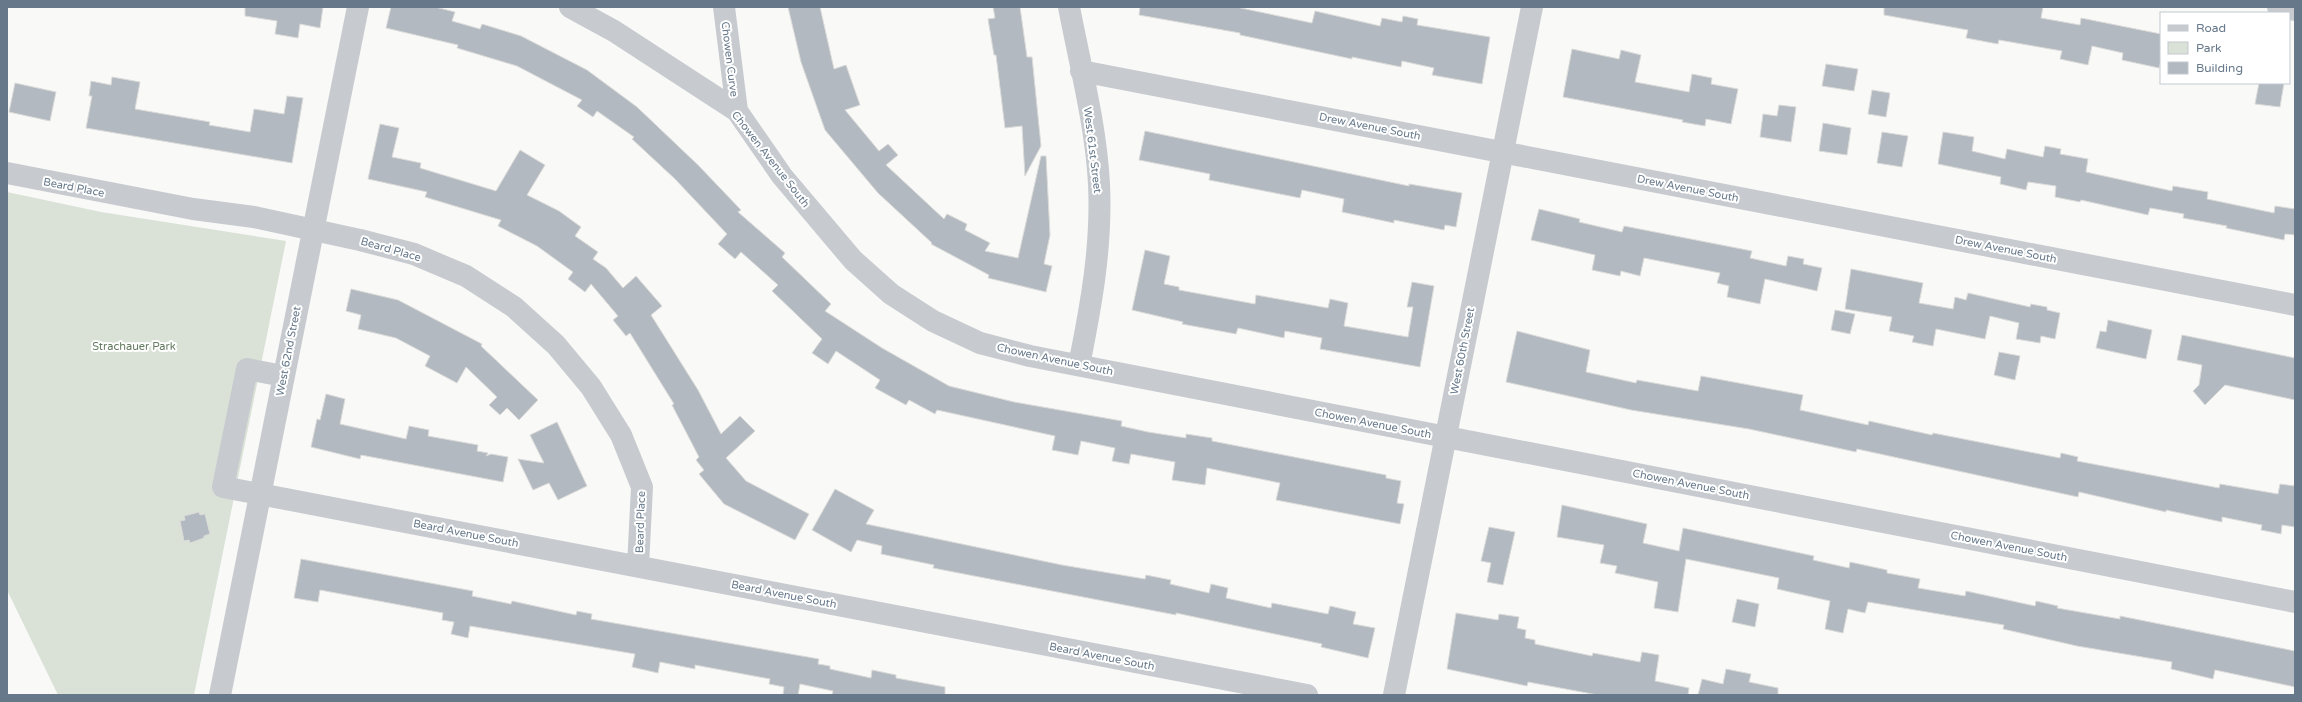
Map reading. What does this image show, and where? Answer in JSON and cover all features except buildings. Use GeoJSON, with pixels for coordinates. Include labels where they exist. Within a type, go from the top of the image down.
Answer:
{"type":"FeatureCollection","features":[{"type":"Feature","properties":{"kind":"street","name":"West 62nd Street"},"geometry":{"type":"LineString","coordinates":[[220,695],[262,494],[283,376],[358,7]]}},
{"type":"Feature","properties":{"kind":"street","name":"Chowen Avenue South"},"geometry":{"type":"LineString","coordinates":[[570,7],[614,31],[670,70],[737,111],[782,176],[853,260],[892,294],[933,321],[980,343],[1030,356],[1079,366],[2295,602]]}},
{"type":"Feature","properties":{"kind":"street","name":"Chowen Curve"},"geometry":{"type":"LineString","coordinates":[[724,7],[737,111]]}},
{"type":"Feature","properties":{"kind":"street","name":"West 61st Street"},"geometry":{"type":"LineString","coordinates":[[1069,7],[1099,184],[1099,242],[1092,301],[1079,366]]}},
{"type":"Feature","properties":{"kind":"street","name":"West 60th Street"},"geometry":{"type":"LineString","coordinates":[[1394,695],[1532,7]]}},
{"type":"Feature","properties":{"kind":"street"},"geometry":{"type":"LineString","coordinates":[[2278,7],[2295,10]]}},
{"type":"Feature","properties":{"kind":"street","name":"Drew Avenue South"},"geometry":{"type":"LineString","coordinates":[[1081,71],[2295,305]]}},
{"type":"Feature","properties":{"kind":"street","name":"Beard Place"},"geometry":{"type":"LineString","coordinates":[[7,173],[193,209],[254,217],[312,230],[414,254],[466,276],[514,307],[556,345],[591,387],[622,436],[642,487],[638,566]]}},
{"type":"Feature","properties":{"kind":"street","name":"Beard Avenue South"},"geometry":{"type":"LineString","coordinates":[[283,376],[247,369],[223,487],[1307,695]]}},
{"type":"Feature","properties":{"kind":"green space","name":"Strachauer Park"},"geometry":{"type":"Polygon","coordinates":[[[7,192],[101,212],[286,241],[194,695],[58,695],[7,590],[7,192]]]}}]}
